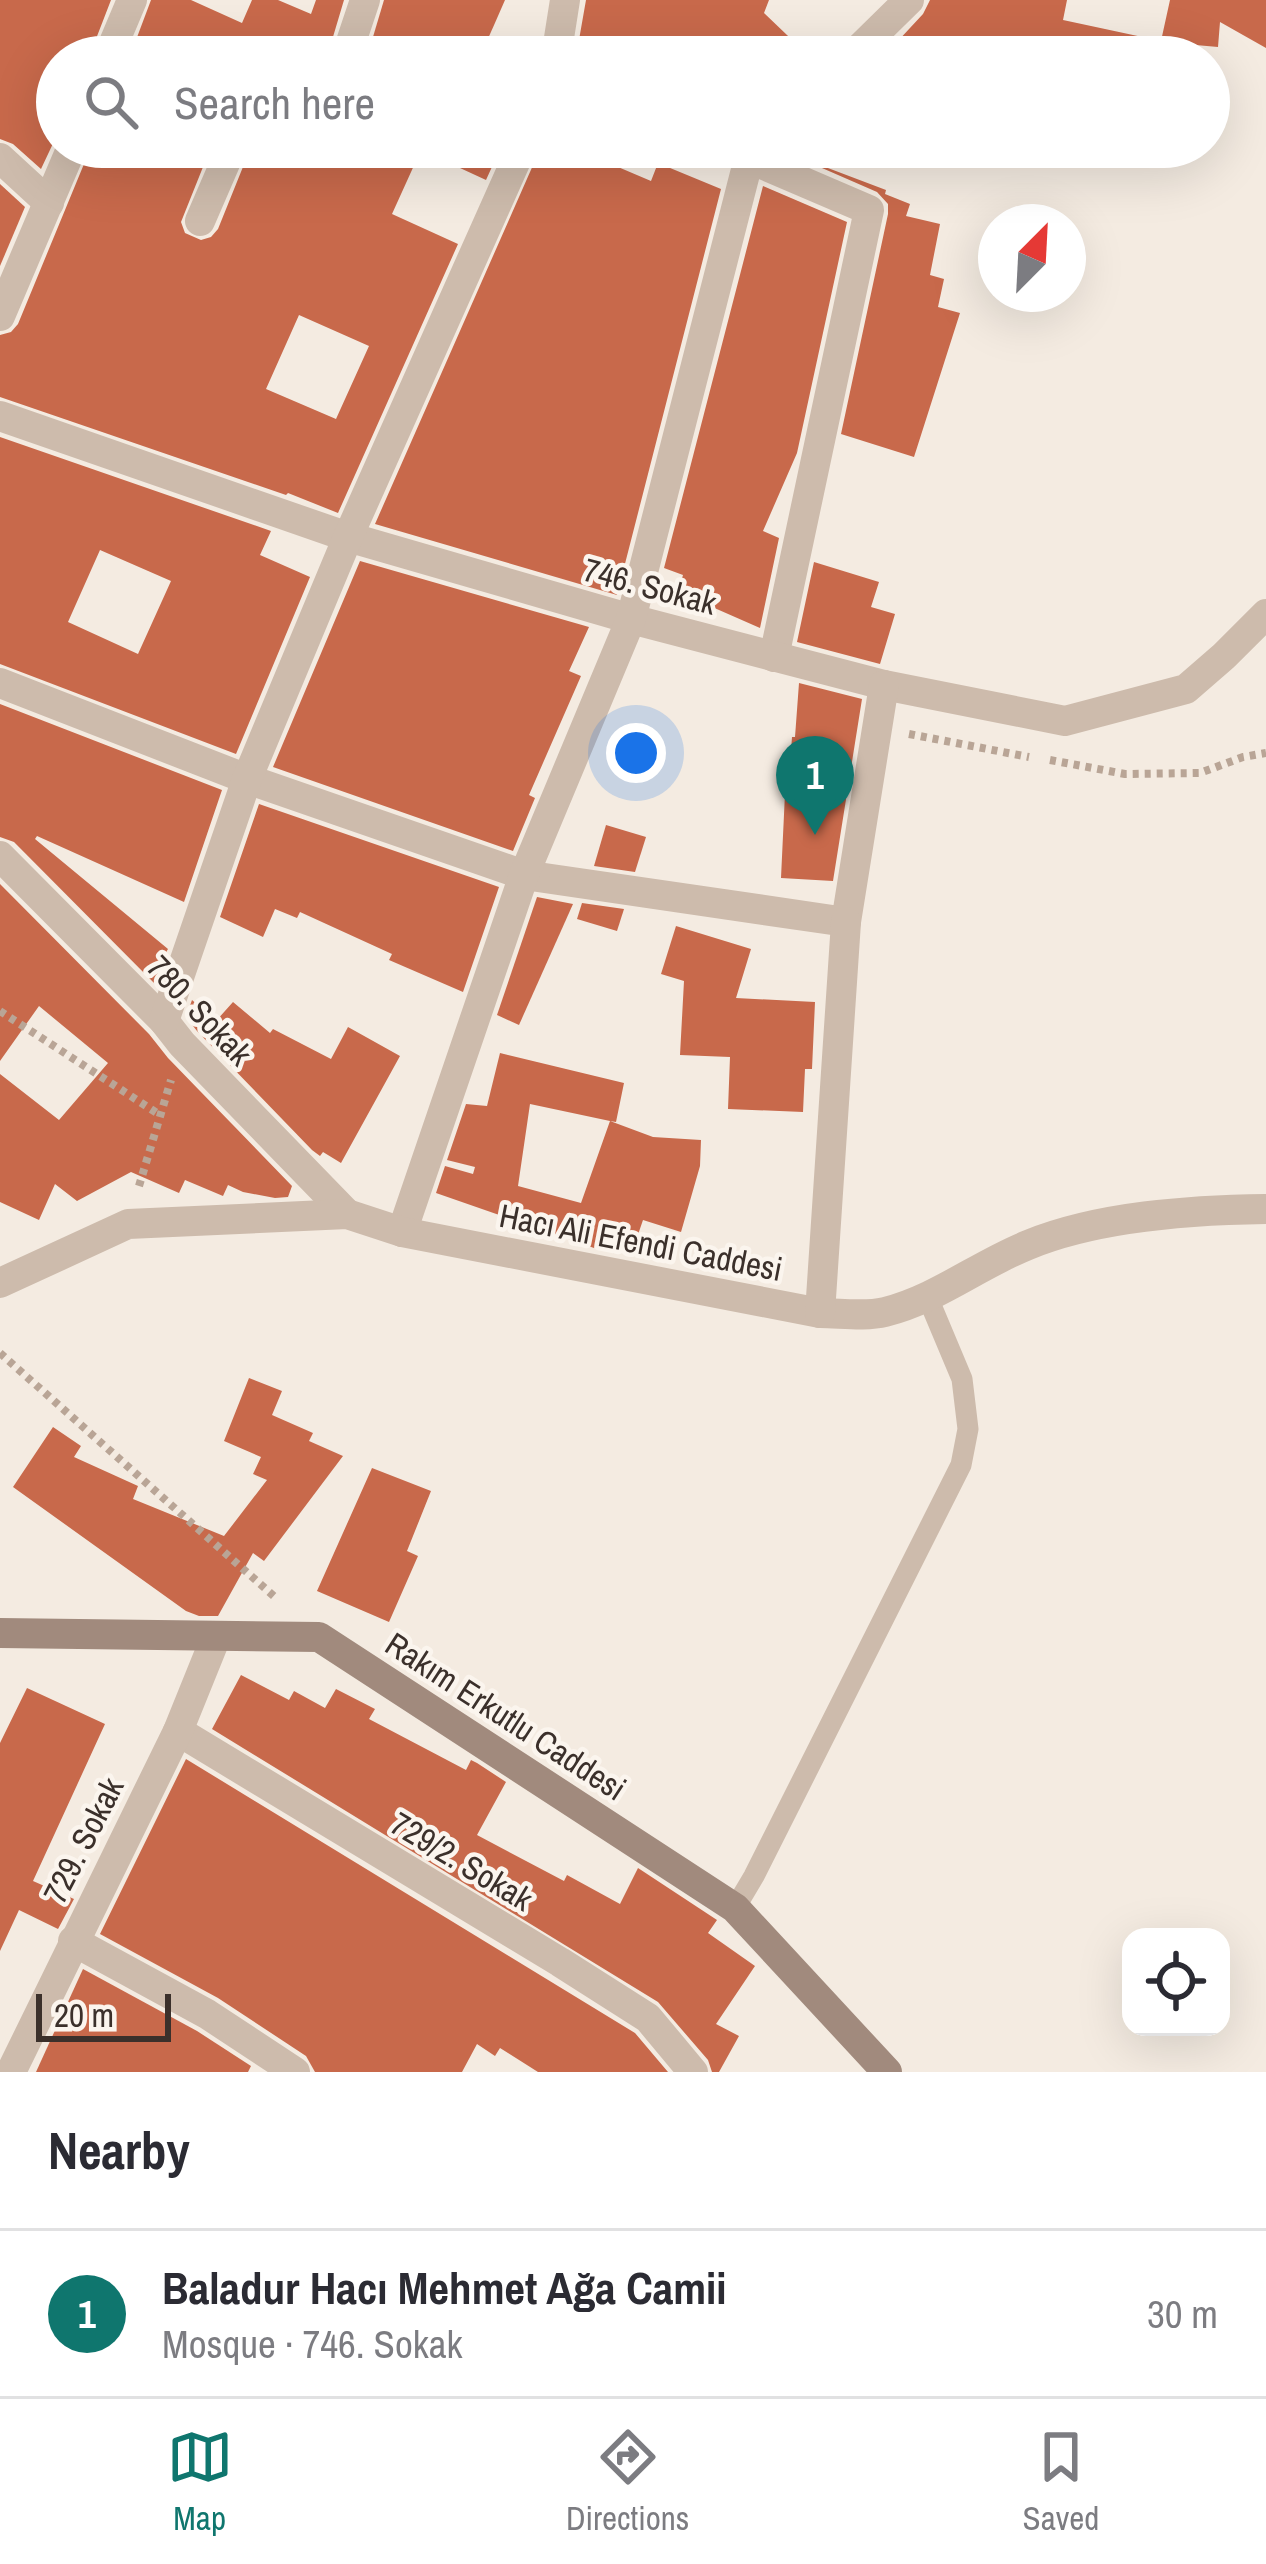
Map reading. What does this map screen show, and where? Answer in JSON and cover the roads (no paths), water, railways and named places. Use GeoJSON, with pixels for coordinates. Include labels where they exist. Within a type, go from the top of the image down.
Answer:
{"type":"FeatureCollection","features":[{"type":"Feature","properties":{"kind":"main road"},"geometry":{"type":"LineString","coordinates":[[0,1633],[216,1637]]}},
{"type":"Feature","properties":{"kind":"main road","name":"Rakım Erkutlu Caddesi"},"geometry":{"type":"LineString","coordinates":[[216,1637],[319,1637],[735,1908],[886,2072]]}},
{"type":"Feature","properties":{"kind":"street"},"geometry":{"type":"LineString","coordinates":[[117,36],[132,0]]}},
{"type":"Feature","properties":{"kind":"street"},"geometry":{"type":"LineString","coordinates":[[353,36],[365,0]]}},
{"type":"Feature","properties":{"kind":"street"},"geometry":{"type":"LineString","coordinates":[[559,36],[565,0]]}},
{"type":"Feature","properties":{"kind":"street"},"geometry":{"type":"LineString","coordinates":[[872,36],[909,0]]}},
{"type":"Feature","properties":{"kind":"street"},"geometry":{"type":"LineString","coordinates":[[0,158],[49,203]]}},
{"type":"Feature","properties":{"kind":"street"},"geometry":{"type":"LineString","coordinates":[[0,316],[63,168]]}},
{"type":"Feature","properties":{"kind":"street"},"geometry":{"type":"LineString","coordinates":[[200,221],[223,168]]}},
{"type":"Feature","properties":{"kind":"street"},"geometry":{"type":"LineString","coordinates":[[173,1033],[247,778],[513,168]]}},
{"type":"Feature","properties":{"kind":"street"},"geometry":{"type":"LineString","coordinates":[[402,1232],[524,875],[631,619],[739,168]]}},
{"type":"Feature","properties":{"kind":"street"},"geometry":{"type":"LineString","coordinates":[[774,657],[869,210],[779,168]]}},
{"type":"Feature","properties":{"kind":"street","name":"746. Sokak"},"geometry":{"type":"LineString","coordinates":[[0,416],[349,537],[631,619],[884,685],[1065,721],[1186,689],[1266,614]]}},
{"type":"Feature","properties":{"kind":"street"},"geometry":{"type":"LineString","coordinates":[[0,683],[247,778],[524,875],[846,922]]}},
{"type":"Feature","properties":{"kind":"street"},"geometry":{"type":"LineString","coordinates":[[820,1313],[846,922],[884,685]]}},
{"type":"Feature","properties":{"kind":"street","name":"780. Sokak"},"geometry":{"type":"LineString","coordinates":[[0,856],[347,1214]]}},
{"type":"Feature","properties":{"kind":"street","name":"Hacı Ali Efendi Caddesi"},"geometry":{"type":"LineString","coordinates":[[0,1283],[128,1224],[347,1214],[402,1232],[820,1313],[880,1314],[928,1298],[1029,1244],[1080,1229],[1146,1216],[1266,1209]]}},
{"type":"Feature","properties":{"kind":"street","name":"729. Sokak"},"geometry":{"type":"LineString","coordinates":[[11,2072],[178,1731],[216,1637]]}},
{"type":"Feature","properties":{"kind":"street","name":"729/2. Sokak"},"geometry":{"type":"LineString","coordinates":[[178,1731],[648,2018],[693,2072]]}},
{"type":"Feature","properties":{"kind":"street"},"geometry":{"type":"LineString","coordinates":[[73,1941],[207,2014],[295,2072]]}},
{"type":"Feature","properties":{"kind":"lane"},"geometry":{"type":"LineString","coordinates":[[735,1908],[961,1465],[968,1429],[962,1379],[928,1298]]}},
{"type":"Feature","properties":{"kind":"place","name":"Baladur Hacı Mehmet Ağa Camii"},"geometry":{"type":"Point","coordinates":[815,835]}}]}
